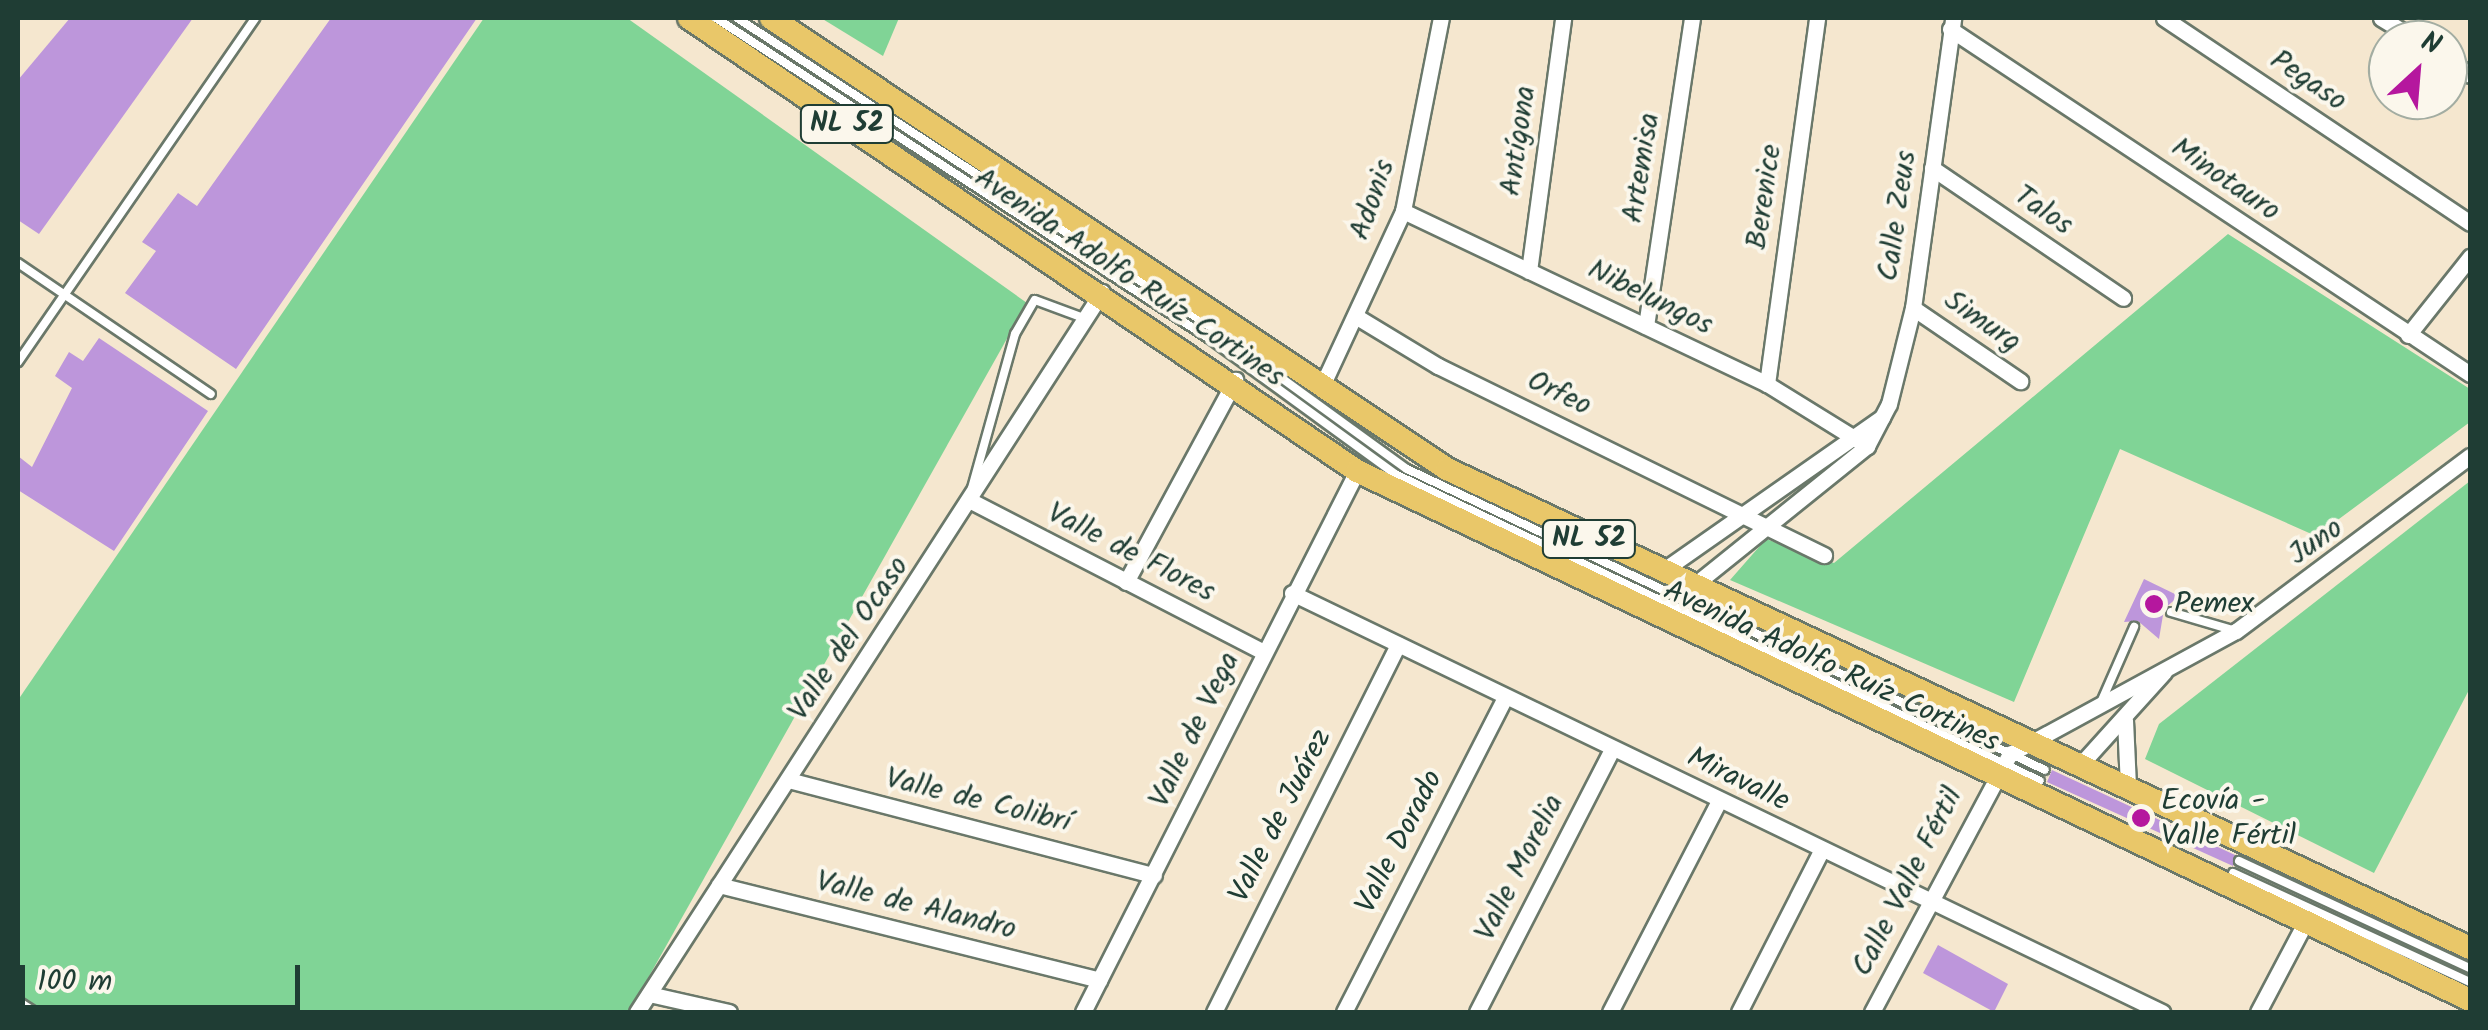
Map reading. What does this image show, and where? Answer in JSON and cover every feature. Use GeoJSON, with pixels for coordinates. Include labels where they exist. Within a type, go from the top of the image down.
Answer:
{"type":"FeatureCollection","features":[{"type":"Feature","properties":{"kind":"main road","name":"Avenida Adolfo Ruíz Cortines"},"geometry":{"type":"LineString","coordinates":[[689,18],[1234,380],[1356,471],[2008,760],[2081,764],[2470,948]]}},
{"type":"Feature","properties":{"kind":"main road","name":"Avenida Adolfo Ruíz Cortines"},"geometry":{"type":"LineString","coordinates":[[771,18],[1446,469],[1693,586],[2305,923],[2470,1000]]}},
{"type":"Feature","properties":{"kind":"street","name":"Adonis"},"geometry":{"type":"LineString","coordinates":[[1321,388],[1403,211],[1441,18]]}},
{"type":"Feature","properties":{"kind":"street","name":"Antígona"},"geometry":{"type":"LineString","coordinates":[[1530,271],[1563,18]]}},
{"type":"Feature","properties":{"kind":"street","name":"Artemisa"},"geometry":{"type":"LineString","coordinates":[[1646,326],[1692,18]]}},
{"type":"Feature","properties":{"kind":"street","name":"Berenice"},"geometry":{"type":"LineString","coordinates":[[1766,384],[1817,18]]}},
{"type":"Feature","properties":{"kind":"street","name":"Pegaso"},"geometry":{"type":"LineString","coordinates":[[2164,18],[2470,223]]}},
{"type":"Feature","properties":{"kind":"street","name":"Calle Zeus"},"geometry":{"type":"LineString","coordinates":[[1693,586],[1773,526],[1866,446],[1882,417],[1913,308],[1951,23]]}},
{"type":"Feature","properties":{"kind":"street","name":"Minotauro"},"geometry":{"type":"LineString","coordinates":[[1951,23],[2408,336],[2470,374]]}},
{"type":"Feature","properties":{"kind":"street","name":"Talos"},"geometry":{"type":"LineString","coordinates":[[1932,168],[2123,298]]}},
{"type":"Feature","properties":{"kind":"street","name":"Nibelungos"},"geometry":{"type":"LineString","coordinates":[[1403,211],[1766,384],[1852,430],[1866,446]]}},
{"type":"Feature","properties":{"kind":"street"},"geometry":{"type":"LineString","coordinates":[[2408,336],[2470,257]]}},
{"type":"Feature","properties":{"kind":"street","name":"Valle del Ocaso"},"geometry":{"type":"LineString","coordinates":[[637,1012],[973,502],[1102,292]]}},
{"type":"Feature","properties":{"kind":"street","name":"Simurg"},"geometry":{"type":"LineString","coordinates":[[1913,308],[2020,381]]}},
{"type":"Feature","properties":{"kind":"street","name":"Orfeo"},"geometry":{"type":"LineString","coordinates":[[1357,317],[1438,366],[1743,511],[1824,554]]}},
{"type":"Feature","properties":{"kind":"street"},"geometry":{"type":"LineString","coordinates":[[1126,582],[1234,380]]}},
{"type":"Feature","properties":{"kind":"street"},"geometry":{"type":"LineString","coordinates":[[1661,572],[1852,430],[1882,417]]}},
{"type":"Feature","properties":{"kind":"street","name":"Juno"},"geometry":{"type":"LineString","coordinates":[[2008,760],[2102,701],[2236,631],[2470,456]]}},
{"type":"Feature","properties":{"kind":"street","name":"Valle de Vega"},"geometry":{"type":"LineString","coordinates":[[1083,1012],[1356,471]]}},
{"type":"Feature","properties":{"kind":"street","name":"Valle de Flores"},"geometry":{"type":"LineString","coordinates":[[973,502],[1264,652]]}},
{"type":"Feature","properties":{"kind":"street","name":"Miravalle"},"geometry":{"type":"LineString","coordinates":[[1292,593],[2162,1012]]}},
{"type":"Feature","properties":{"kind":"street","name":"Valle de Juárez"},"geometry":{"type":"LineString","coordinates":[[1214,1012],[1398,645]]}},
{"type":"Feature","properties":{"kind":"street"},"geometry":{"type":"LineString","coordinates":[[2081,764],[2125,720],[2170,665]]}},
{"type":"Feature","properties":{"kind":"street","name":"Valle Dorado"},"geometry":{"type":"LineString","coordinates":[[1344,1012],[1505,697]]}},
{"type":"Feature","properties":{"kind":"street"},"geometry":{"type":"LineString","coordinates":[[2125,720],[2128,786]]}},
{"type":"Feature","properties":{"kind":"street","name":"Valle Morelia"},"geometry":{"type":"LineString","coordinates":[[1477,1012],[1612,749]]}},
{"type":"Feature","properties":{"kind":"street","name":"Calle Valle Fértil"},"geometry":{"type":"LineString","coordinates":[[1872,1012],[1927,902],[2008,760]]}},
{"type":"Feature","properties":{"kind":"street","name":"Valle de Colibrí"},"geometry":{"type":"LineString","coordinates":[[788,780],[1154,874]]}},
{"type":"Feature","properties":{"kind":"street"},"geometry":{"type":"LineString","coordinates":[[1610,1012],[1719,801]]}},
{"type":"Feature","properties":{"kind":"street"},"geometry":{"type":"LineString","coordinates":[[1740,1012],[1821,851]]}},
{"type":"Feature","properties":{"kind":"street","name":"Valle de Alandro"},"geometry":{"type":"LineString","coordinates":[[719,885],[1099,980]]}},
{"type":"Feature","properties":{"kind":"street"},"geometry":{"type":"LineString","coordinates":[[2258,1012],[2305,923]]}},
{"type":"Feature","properties":{"kind":"street"},"geometry":{"type":"LineString","coordinates":[[649,994],[729,1012]]}},
{"type":"Feature","properties":{"kind":"lane"},"geometry":{"type":"LineString","coordinates":[[18,362],[255,18]]}},
{"type":"Feature","properties":{"kind":"lane"},"geometry":{"type":"LineString","coordinates":[[716,18],[1210,339],[1394,474],[2008,760],[2045,770]]}},
{"type":"Feature","properties":{"kind":"lane"},"geometry":{"type":"LineString","coordinates":[[737,18],[1214,330],[1408,469],[2008,760],[2040,782]]}},
{"type":"Feature","properties":{"kind":"lane"},"geometry":{"type":"LineString","coordinates":[[18,264],[211,394]]}},
{"type":"Feature","properties":{"kind":"lane"},"geometry":{"type":"LineString","coordinates":[[973,502],[976,451],[1035,300],[1086,319]]}},
{"type":"Feature","properties":{"kind":"lane"},"geometry":{"type":"LineString","coordinates":[[2171,612],[2236,631]]}},
{"type":"Feature","properties":{"kind":"lane"},"geometry":{"type":"LineString","coordinates":[[2102,701],[2134,627]]}},
{"type":"Feature","properties":{"kind":"lane"},"geometry":{"type":"LineString","coordinates":[[2239,861],[2470,968]]}},
{"type":"Feature","properties":{"kind":"lane"},"geometry":{"type":"LineString","coordinates":[[2233,873],[2470,982]]}},
{"type":"Feature","properties":{"kind":"lane"},"geometry":{"type":"LineString","coordinates":[[18,1002],[35,1012]]}},
{"type":"Feature","properties":{"kind":"green space"},"geometry":{"type":"Polygon","coordinates":[[[484,18],[627,18],[1027,303],[629,1012],[18,1012],[18,700],[484,18]]]}},
{"type":"Feature","properties":{"kind":"green space"},"geometry":{"type":"Polygon","coordinates":[[[821,18],[899,18],[883,56],[821,18]]]}},
{"type":"Feature","properties":{"kind":"green space"},"geometry":{"type":"Polygon","coordinates":[[[2228,234],[2470,389],[2470,422],[2316,536],[2120,449],[2014,702],[1730,580],[1766,539],[1834,563],[2228,234]]]}},
{"type":"Feature","properties":{"kind":"green space"},"geometry":{"type":"Polygon","coordinates":[[[2470,481],[2470,688],[2374,873],[2145,759],[2159,724],[2470,481]]]}},
{"type":"Feature","properties":{"kind":"building"},"geometry":{"type":"Polygon","coordinates":[[[70,18],[193,18],[39,234],[18,220],[18,80],[70,18]]]}},
{"type":"Feature","properties":{"kind":"building"},"geometry":{"type":"Polygon","coordinates":[[[331,18],[477,18],[236,369],[125,293],[156,251],[142,242],[178,193],[197,206],[331,18]]]}},
{"type":"Feature","properties":{"kind":"building"},"geometry":{"type":"Polygon","coordinates":[[[99,338],[208,411],[114,551],[18,490],[18,456],[32,467],[72,388],[55,376],[69,352],[83,361],[99,338]]]}},
{"type":"Feature","properties":{"kind":"building","name":"Pemex"},"geometry":{"type":"Polygon","coordinates":[[[2144,579],[2179,596],[2164,609],[2159,639],[2138,621],[2124,622],[2144,579]]]}},
{"type":"Feature","properties":{"kind":"building"},"geometry":{"type":"Polygon","coordinates":[[[2052,770],[2235,855],[2233,866],[2047,782],[2052,770]]]}},
{"type":"Feature","properties":{"kind":"building"},"geometry":{"type":"Polygon","coordinates":[[[1938,945],[2008,984],[1994,1012],[1923,973],[1938,945]]]}},
{"type":"Feature","properties":{"kind":"place","name":"Pemex"},"geometry":{"type":"Point","coordinates":[2154,604]}},
{"type":"Feature","properties":{"kind":"place","name":"Ecovía - Valle Fértil"},"geometry":{"type":"Point","coordinates":[2141,818]}}]}
